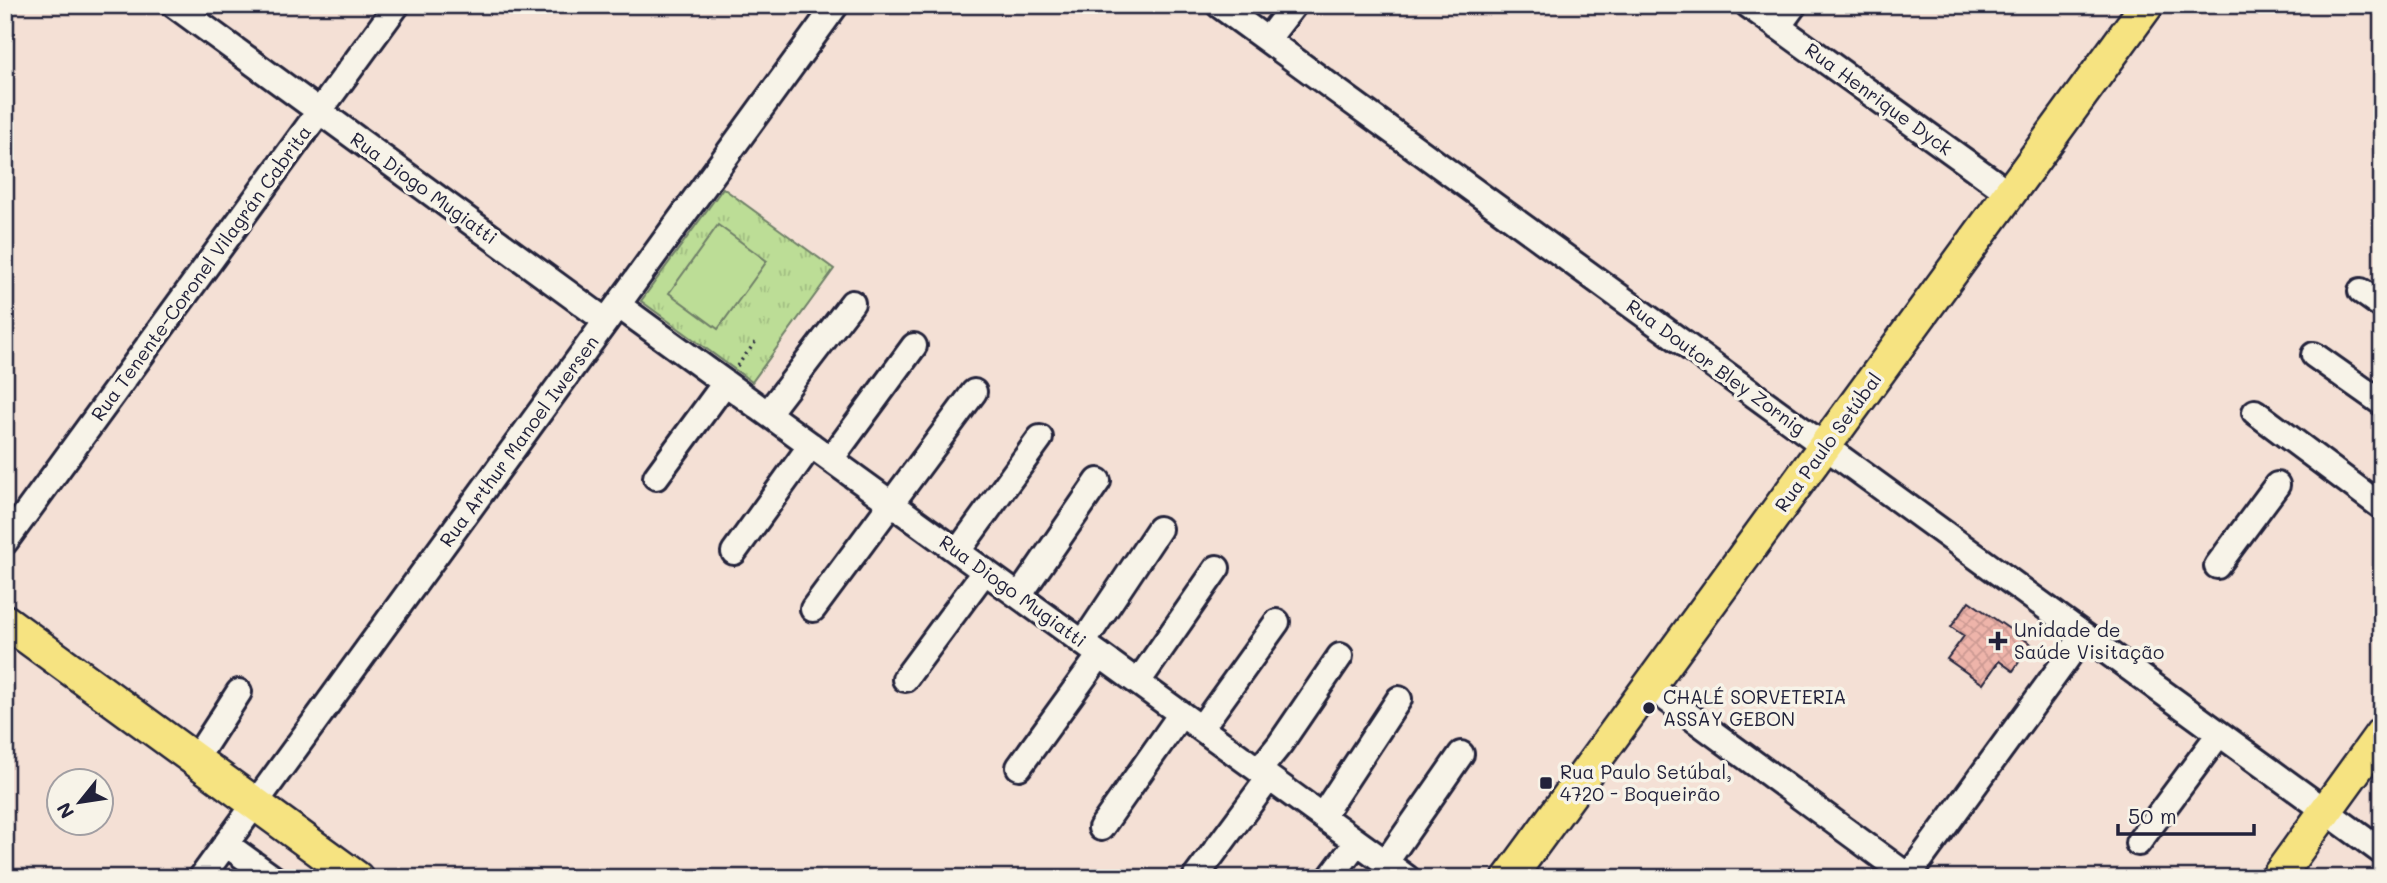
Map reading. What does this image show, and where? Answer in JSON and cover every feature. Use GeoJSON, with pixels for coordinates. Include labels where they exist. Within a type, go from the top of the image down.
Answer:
{"type":"FeatureCollection","features":[{"type":"Feature","properties":{"kind":"main road","name":"Rua Paulo Setúbal"},"geometry":{"type":"LineString","coordinates":[[1509,878],[2147,5]]}},
{"type":"Feature","properties":{"kind":"main road"},"geometry":{"type":"LineString","coordinates":[[5,621],[255,803],[344,874]]}},
{"type":"Feature","properties":{"kind":"main road"},"geometry":{"type":"LineString","coordinates":[[2277,878],[2382,733]]}},
{"type":"Feature","properties":{"kind":"street","name":"Rua Diogo Mugiatti"},"geometry":{"type":"LineString","coordinates":[[173,5],[319,112],[612,313],[768,413],[1407,878]]}},
{"type":"Feature","properties":{"kind":"street","name":"Rua Tenente-Coronel Vilagrán Cabrita"},"geometry":{"type":"LineString","coordinates":[[5,542],[397,5]]}},
{"type":"Feature","properties":{"kind":"street","name":"Rua Arthur Manoel Iwersen"},"geometry":{"type":"LineString","coordinates":[[201,878],[836,5]]}},
{"type":"Feature","properties":{"kind":"street","name":"Rua Doutor Bley Zornig"},"geometry":{"type":"LineString","coordinates":[[1219,5],[2382,852]]}},
{"type":"Feature","properties":{"kind":"street"},"geometry":{"type":"LineString","coordinates":[[1267,40],[1294,5]]}},
{"type":"Feature","properties":{"kind":"street","name":"Rua Henrique Dyck"},"geometry":{"type":"LineString","coordinates":[[1748,5],[2009,193]]}},
{"type":"Feature","properties":{"kind":"street"},"geometry":{"type":"LineString","coordinates":[[1778,27],[1794,5]]}},
{"type":"Feature","properties":{"kind":"street"},"geometry":{"type":"LineString","coordinates":[[2361,291],[2382,306]]}},
{"type":"Feature","properties":{"kind":"street"},"geometry":{"type":"LineString","coordinates":[[768,413],[852,303]]}},
{"type":"Feature","properties":{"kind":"street"},"geometry":{"type":"LineString","coordinates":[[831,459],[914,346]]}},
{"type":"Feature","properties":{"kind":"street"},"geometry":{"type":"LineString","coordinates":[[2314,355],[2382,403]]}},
{"type":"Feature","properties":{"kind":"street"},"geometry":{"type":"LineString","coordinates":[[656,477],[725,383]]}},
{"type":"Feature","properties":{"kind":"street"},"geometry":{"type":"LineString","coordinates":[[813,609],[974,392]]}},
{"type":"Feature","properties":{"kind":"street"},"geometry":{"type":"LineString","coordinates":[[2255,412],[2382,507]]}},
{"type":"Feature","properties":{"kind":"street"},"geometry":{"type":"LineString","coordinates":[[958,551],[1040,438]]}},
{"type":"Feature","properties":{"kind":"street"},"geometry":{"type":"LineString","coordinates":[[734,552],[811,445]]}},
{"type":"Feature","properties":{"kind":"street"},"geometry":{"type":"LineString","coordinates":[[1019,596],[1098,481]]}},
{"type":"Feature","properties":{"kind":"street"},"geometry":{"type":"LineString","coordinates":[[2217,566],[2277,485]]}},
{"type":"Feature","properties":{"kind":"street"},"geometry":{"type":"LineString","coordinates":[[1019,767],[1092,649],[1159,529]]}},
{"type":"Feature","properties":{"kind":"street"},"geometry":{"type":"LineString","coordinates":[[1138,682],[1217,568]]}},
{"type":"Feature","properties":{"kind":"street"},"geometry":{"type":"LineString","coordinates":[[905,679],[985,571]]}},
{"type":"Feature","properties":{"kind":"street"},"geometry":{"type":"LineString","coordinates":[[1201,728],[1278,622]]}},
{"type":"Feature","properties":{"kind":"street"},"geometry":{"type":"LineString","coordinates":[[1649,687],[1908,877],[2084,635]]}},
{"type":"Feature","properties":{"kind":"street"},"geometry":{"type":"LineString","coordinates":[[1195,878],[1340,656]]}},
{"type":"Feature","properties":{"kind":"street"},"geometry":{"type":"LineString","coordinates":[[195,760],[239,692]]}},
{"type":"Feature","properties":{"kind":"street"},"geometry":{"type":"LineString","coordinates":[[1322,816],[1399,699]]}},
{"type":"Feature","properties":{"kind":"street"},"geometry":{"type":"LineString","coordinates":[[1101,828],[1181,713]]}},
{"type":"Feature","properties":{"kind":"street"},"geometry":{"type":"LineString","coordinates":[[2138,843],[2219,734]]}},
{"type":"Feature","properties":{"kind":"street"},"geometry":{"type":"LineString","coordinates":[[1386,862],[1461,754]]}},
{"type":"Feature","properties":{"kind":"street"},"geometry":{"type":"LineString","coordinates":[[1330,878],[1357,842]]}},
{"type":"Feature","properties":{"kind":"street"},"geometry":{"type":"LineString","coordinates":[[226,844],[273,878]]}},
{"type":"Feature","properties":{"kind":"path"},"geometry":{"type":"LineString","coordinates":[[725,383],[757,340]]}},
{"type":"Feature","properties":{"kind":"green space"},"geometry":{"type":"Polygon","coordinates":[[[723,188],[834,269],[752,382],[641,301],[723,188]]]}},
{"type":"Feature","properties":{"kind":"green space"},"geometry":{"type":"Polygon","coordinates":[[[718,225],[767,261],[718,329],[669,293],[718,225]]]}},
{"type":"Feature","properties":{"kind":"building","name":"Unidade de Saúde Visitação"},"geometry":{"type":"Polygon","coordinates":[[[1969,601],[2031,644],[2013,671],[1999,661],[1983,684],[1947,659],[1964,636],[1951,627],[1969,601]]]}},
{"type":"Feature","properties":{"kind":"place","name":"Unidade de Saúde Visitação"},"geometry":{"type":"Point","coordinates":[1998,641]}},
{"type":"Feature","properties":{"kind":"place","name":"CHALÉ SORVETERIA ASSAY GEBON"},"geometry":{"type":"Point","coordinates":[1649,708]}},
{"type":"Feature","properties":{"kind":"place","name":"Rua Paulo Setúbal, 4720 - Boqueirão"},"geometry":{"type":"Point","coordinates":[1546,783]}}]}
